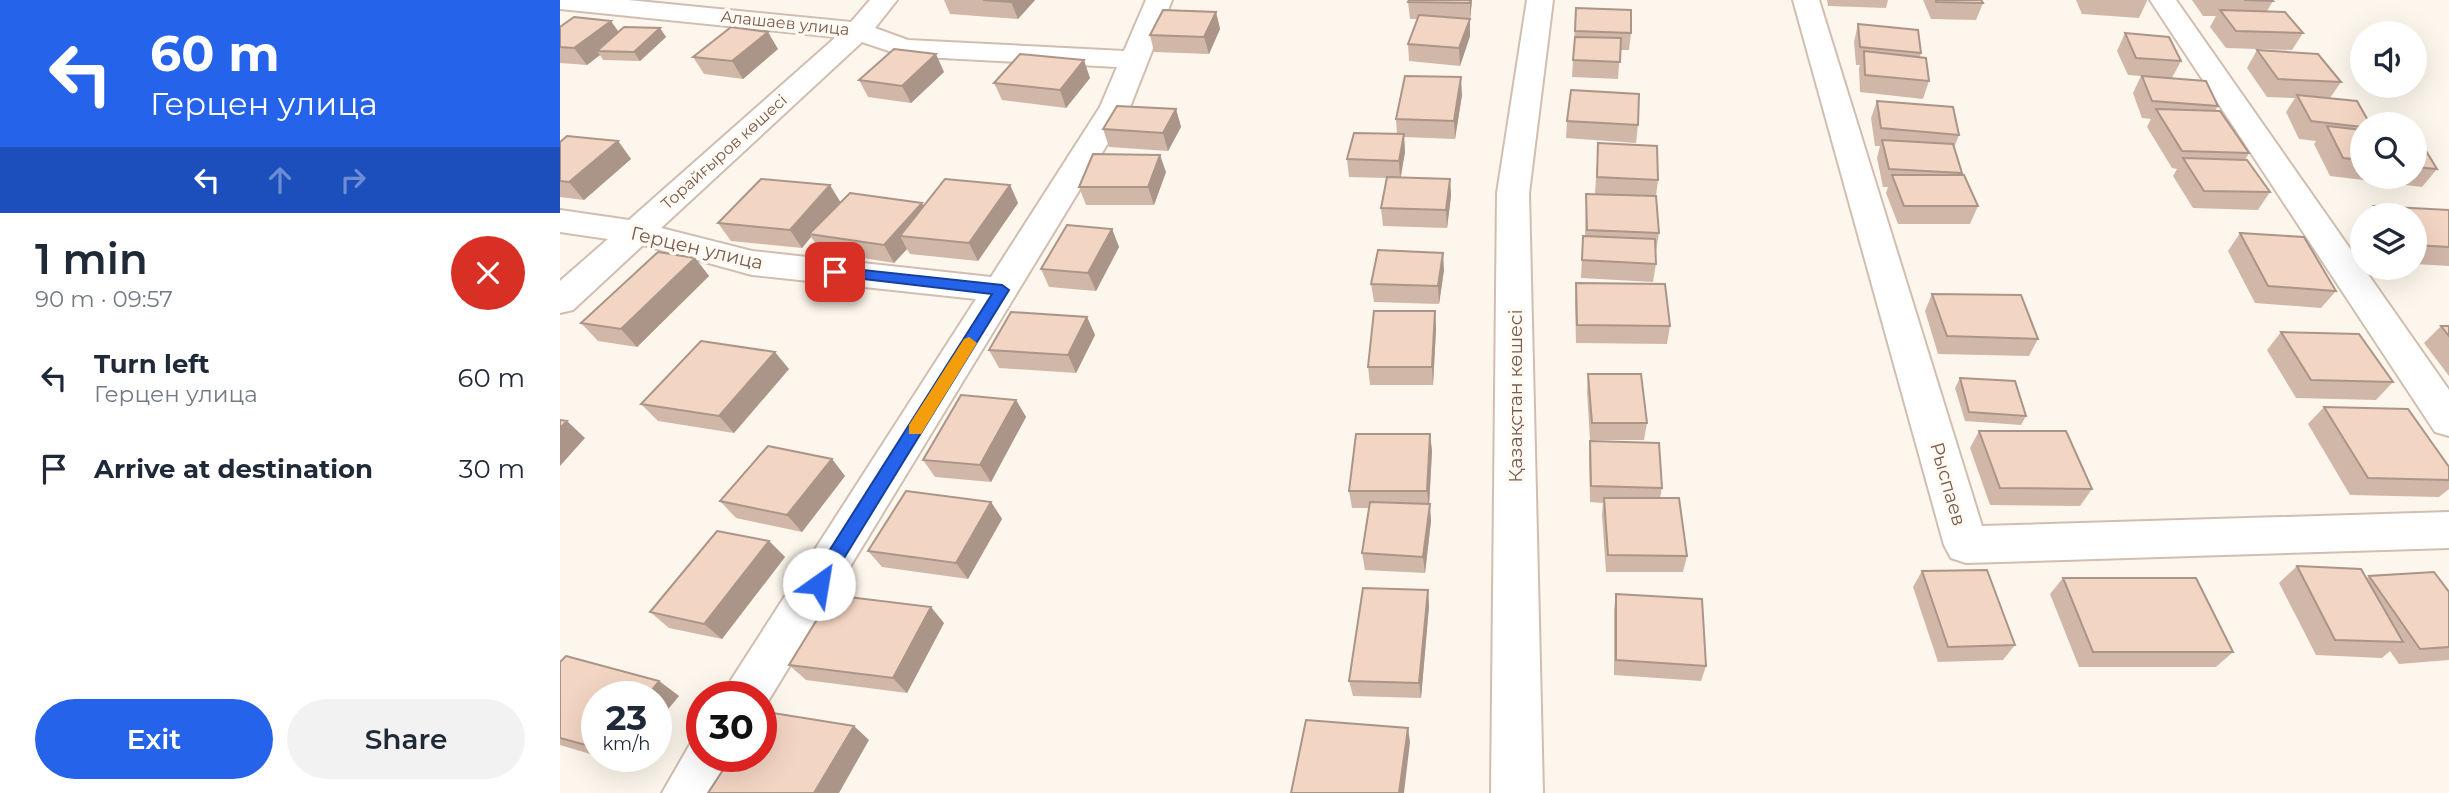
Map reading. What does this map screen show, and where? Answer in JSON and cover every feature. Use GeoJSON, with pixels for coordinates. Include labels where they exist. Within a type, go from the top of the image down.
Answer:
{"type":"FeatureCollection","features":[{"type":"Feature","properties":{"kind":"street","name":"Торайғыров көшесі"},"geometry":{"type":"LineString","coordinates":[[560,301],[858,31],[884,0]]}},
{"type":"Feature","properties":{"kind":"street"},"geometry":{"type":"LineString","coordinates":[[757,681],[1115,107],[1158,0]]}},
{"type":"Feature","properties":{"kind":"street","name":"Қазақстан көшесі"},"geometry":{"type":"LineString","coordinates":[[1517,793],[1513,193],[1540,0]]}},
{"type":"Feature","properties":{"kind":"street","name":"Рыспаев"},"geometry":{"type":"LineString","coordinates":[[1805,0],[1966,545],[2449,530]]}},
{"type":"Feature","properties":{"kind":"street"},"geometry":{"type":"LineString","coordinates":[[2164,0],[2449,421]]}},
{"type":"Feature","properties":{"kind":"street","name":"Алашаев улица"},"geometry":{"type":"LineString","coordinates":[[560,1],[858,31],[904,48],[1134,60]]}},
{"type":"Feature","properties":{"kind":"street","name":"Герцен улица"},"geometry":{"type":"LineString","coordinates":[[560,221],[636,232],[752,263],[1002,290]]}},
{"type":"Feature","properties":{"kind":"street"},"geometry":{"type":"LineString","coordinates":[[688,793],[701,772]]}},
{"type":"Feature","properties":{"kind":"building"},"geometry":{"type":"Polygon","coordinates":[[[1470,0],[1470,3],[1408,2],[1470,0]]]}},
{"type":"Feature","properties":{"kind":"building"},"geometry":{"type":"Polygon","coordinates":[[[1981,0],[1983,3],[1936,2],[1981,0]]]}},
{"type":"Feature","properties":{"kind":"building"},"geometry":{"type":"Polygon","coordinates":[[[1576,8],[1631,10],[1631,33],[1575,31],[1576,8]]]}},
{"type":"Feature","properties":{"kind":"building"},"geometry":{"type":"Polygon","coordinates":[[[1163,10],[1216,12],[1204,37],[1150,35],[1163,10]]]}},
{"type":"Feature","properties":{"kind":"building"},"geometry":{"type":"Polygon","coordinates":[[[2220,10],[2285,12],[2303,33],[2236,31],[2220,10]]]}},
{"type":"Feature","properties":{"kind":"building"},"geometry":{"type":"Polygon","coordinates":[[[1419,15],[1470,19],[1459,48],[1408,44],[1419,15]]]}},
{"type":"Feature","properties":{"kind":"building"},"geometry":{"type":"Polygon","coordinates":[[[574,17],[611,21],[574,48],[560,47],[560,27],[574,17]]]}},
{"type":"Feature","properties":{"kind":"building"},"geometry":{"type":"Polygon","coordinates":[[[1858,24],[1918,30],[1921,53],[1860,47],[1858,24]]]}},
{"type":"Feature","properties":{"kind":"building"},"geometry":{"type":"Polygon","coordinates":[[[624,27],[660,28],[634,52],[597,51],[624,27]]]}},
{"type":"Feature","properties":{"kind":"building"},"geometry":{"type":"Polygon","coordinates":[[[731,27],[768,32],[732,61],[693,57],[731,27]]]}},
{"type":"Feature","properties":{"kind":"building"},"geometry":{"type":"Polygon","coordinates":[[[2125,33],[2169,37],[2181,61],[2136,58],[2125,33]]]}},
{"type":"Feature","properties":{"kind":"building"},"geometry":{"type":"Polygon","coordinates":[[[1575,37],[1621,38],[1620,62],[1573,60],[1575,37]]]}},
{"type":"Feature","properties":{"kind":"building"},"geometry":{"type":"Polygon","coordinates":[[[894,49],[936,54],[902,86],[859,80],[894,49]]]}},
{"type":"Feature","properties":{"kind":"building"},"geometry":{"type":"Polygon","coordinates":[[[2257,50],[2318,54],[2341,82],[2278,79],[2257,50]]]}},
{"type":"Feature","properties":{"kind":"building"},"geometry":{"type":"Polygon","coordinates":[[[1864,51],[1926,58],[1929,81],[1865,75],[1864,51]]]}},
{"type":"Feature","properties":{"kind":"building"},"geometry":{"type":"Polygon","coordinates":[[[1020,54],[1084,60],[1060,90],[994,83],[1020,54]]]}},
{"type":"Feature","properties":{"kind":"building"},"geometry":{"type":"Polygon","coordinates":[[[1405,76],[1461,77],[1454,121],[1396,119],[1405,76]]]}},
{"type":"Feature","properties":{"kind":"building"},"geometry":{"type":"Polygon","coordinates":[[[2142,76],[2206,81],[2218,106],[2152,101],[2142,76]]]}},
{"type":"Feature","properties":{"kind":"building"},"geometry":{"type":"Polygon","coordinates":[[[1571,90],[1639,94],[1638,125],[1567,121],[1571,90]]]}},
{"type":"Feature","properties":{"kind":"building"},"geometry":{"type":"Polygon","coordinates":[[[2297,95],[2357,101],[2363,112],[2350,112],[2350,126],[2311,121],[2297,95]]]}},
{"type":"Feature","properties":{"kind":"building"},"geometry":{"type":"Polygon","coordinates":[[[1877,101],[1953,107],[1959,135],[1881,128],[1877,101]]]}},
{"type":"Feature","properties":{"kind":"building"},"geometry":{"type":"Polygon","coordinates":[[[1117,106],[1176,109],[1163,133],[1103,129],[1117,106]]]}},
{"type":"Feature","properties":{"kind":"building"},"geometry":{"type":"Polygon","coordinates":[[[2156,109],[2220,111],[2249,153],[2182,151],[2156,109]]]}},
{"type":"Feature","properties":{"kind":"building"},"geometry":{"type":"Polygon","coordinates":[[[2327,126],[2350,129],[2350,159],[2343,158],[2327,126]]]}},
{"type":"Feature","properties":{"kind":"building"},"geometry":{"type":"Polygon","coordinates":[[[1354,133],[1404,134],[1399,161],[1347,159],[1354,133]]]}},
{"type":"Feature","properties":{"kind":"building"},"geometry":{"type":"Polygon","coordinates":[[[567,136],[618,141],[569,182],[560,181],[560,142],[567,136]]]}},
{"type":"Feature","properties":{"kind":"building"},"geometry":{"type":"Polygon","coordinates":[[[1882,140],[1953,144],[1962,173],[1889,169],[1882,140]]]}},
{"type":"Feature","properties":{"kind":"building"},"geometry":{"type":"Polygon","coordinates":[[[1598,143],[1657,146],[1658,180],[1597,177],[1598,143]]]}},
{"type":"Feature","properties":{"kind":"building"},"geometry":{"type":"Polygon","coordinates":[[[2427,152],[2437,169],[2427,168],[2427,152]]]}},
{"type":"Feature","properties":{"kind":"building"},"geometry":{"type":"Polygon","coordinates":[[[1093,154],[1160,155],[1148,187],[1079,187],[1093,154]]]}},
{"type":"Feature","properties":{"kind":"building"},"geometry":{"type":"Polygon","coordinates":[[[2183,158],[2247,160],[2270,192],[2204,191],[2183,158]]]}},
{"type":"Feature","properties":{"kind":"building"},"geometry":{"type":"Polygon","coordinates":[[[1892,175],[1964,175],[1978,206],[1904,206],[1892,175]]]}},
{"type":"Feature","properties":{"kind":"building"},"geometry":{"type":"Polygon","coordinates":[[[1387,177],[1450,179],[1446,210],[1381,208],[1387,177]]]}},
{"type":"Feature","properties":{"kind":"building"},"geometry":{"type":"Polygon","coordinates":[[[761,179],[830,185],[790,230],[718,223],[761,179]]]}},
{"type":"Feature","properties":{"kind":"building"},"geometry":{"type":"Polygon","coordinates":[[[945,179],[1010,185],[969,243],[900,236],[945,179]]]}},
{"type":"Feature","properties":{"kind":"building"},"geometry":{"type":"Polygon","coordinates":[[[850,193],[922,203],[884,245],[809,234],[850,193]]]}},
{"type":"Feature","properties":{"kind":"building"},"geometry":{"type":"Polygon","coordinates":[[[1586,194],[1656,196],[1659,233],[1587,230],[1586,194]]]}},
{"type":"Feature","properties":{"kind":"building"},"geometry":{"type":"Polygon","coordinates":[[[2427,209],[2449,210],[2449,247],[2427,246],[2427,209]]]}},
{"type":"Feature","properties":{"kind":"building"},"geometry":{"type":"Polygon","coordinates":[[[1067,225],[1112,229],[1088,273],[1041,269],[1067,225]]]}},
{"type":"Feature","properties":{"kind":"building"},"geometry":{"type":"Polygon","coordinates":[[[2240,233],[2304,237],[2336,291],[2268,286],[2240,233]]]}},
{"type":"Feature","properties":{"kind":"building"},"geometry":{"type":"Polygon","coordinates":[[[1583,236],[1655,239],[1656,264],[1582,260],[1583,236]]]}},
{"type":"Feature","properties":{"kind":"building"},"geometry":{"type":"Polygon","coordinates":[[[1378,250],[1443,253],[1438,286],[1371,284],[1378,250]]]}},
{"type":"Feature","properties":{"kind":"building"},"geometry":{"type":"Polygon","coordinates":[[[658,252],[695,258],[621,329],[581,323],[658,252]]]}},
{"type":"Feature","properties":{"kind":"building"},"geometry":{"type":"Polygon","coordinates":[[[1576,283],[1665,284],[1670,326],[1577,325],[1576,283]]]}},
{"type":"Feature","properties":{"kind":"building"},"geometry":{"type":"Polygon","coordinates":[[[1932,294],[2021,295],[2038,339],[1947,336],[1932,294]]]}},
{"type":"Feature","properties":{"kind":"building"},"geometry":{"type":"Polygon","coordinates":[[[1374,311],[1435,311],[1432,367],[1368,367],[1374,311]]]}},
{"type":"Feature","properties":{"kind":"building"},"geometry":{"type":"Polygon","coordinates":[[[1011,312],[1087,317],[1068,355],[989,350],[1011,312]]]}},
{"type":"Feature","properties":{"kind":"building"},"geometry":{"type":"Polygon","coordinates":[[[2441,326],[2449,326],[2449,336],[2441,326]]]}},
{"type":"Feature","properties":{"kind":"building"},"geometry":{"type":"Polygon","coordinates":[[[2281,332],[2359,334],[2393,382],[2311,380],[2281,332]]]}},
{"type":"Feature","properties":{"kind":"building"},"geometry":{"type":"Polygon","coordinates":[[[701,341],[775,352],[719,416],[641,404],[701,341]]]}},
{"type":"Feature","properties":{"kind":"building"},"geometry":{"type":"Polygon","coordinates":[[[1588,374],[1641,374],[1647,423],[1592,423],[1588,374]]]}},
{"type":"Feature","properties":{"kind":"building"},"geometry":{"type":"Polygon","coordinates":[[[1960,378],[2015,381],[2026,416],[1969,412],[1960,378]]]}},
{"type":"Feature","properties":{"kind":"building"},"geometry":{"type":"Polygon","coordinates":[[[961,395],[1016,400],[980,465],[923,460],[961,395]]]}},
{"type":"Feature","properties":{"kind":"building"},"geometry":{"type":"Polygon","coordinates":[[[2324,407],[2408,409],[2449,467],[2449,480],[2368,478],[2324,407]]]}},
{"type":"Feature","properties":{"kind":"building"},"geometry":{"type":"Polygon","coordinates":[[[1979,431],[2066,431],[2092,489],[2000,488],[1979,431]]]}},
{"type":"Feature","properties":{"kind":"building"},"geometry":{"type":"Polygon","coordinates":[[[1356,434],[1430,434],[1427,491],[1349,491],[1356,434]]]}},
{"type":"Feature","properties":{"kind":"building"},"geometry":{"type":"Polygon","coordinates":[[[1590,441],[1659,443],[1662,488],[1591,486],[1590,441]]]}},
{"type":"Feature","properties":{"kind":"building"},"geometry":{"type":"Polygon","coordinates":[[[768,446],[832,459],[787,515],[720,501],[768,446]]]}},
{"type":"Feature","properties":{"kind":"building"},"geometry":{"type":"Polygon","coordinates":[[[906,491],[991,502],[956,563],[868,551],[906,491]]]}},
{"type":"Feature","properties":{"kind":"building"},"geometry":{"type":"Polygon","coordinates":[[[1604,498],[1679,498],[1687,556],[1608,555],[1604,498]]]}},
{"type":"Feature","properties":{"kind":"building"},"geometry":{"type":"Polygon","coordinates":[[[1370,502],[1430,504],[1423,557],[1362,553],[1370,502]]]}},
{"type":"Feature","properties":{"kind":"building"},"geometry":{"type":"Polygon","coordinates":[[[717,531],[769,541],[704,624],[650,612],[717,531]]]}},
{"type":"Feature","properties":{"kind":"building"},"geometry":{"type":"Polygon","coordinates":[[[2297,566],[2361,569],[2403,642],[2335,640],[2297,566]]]}},
{"type":"Feature","properties":{"kind":"building"},"geometry":{"type":"Polygon","coordinates":[[[1987,570],[2015,645],[1948,647],[1922,571],[1987,570]]]}},
{"type":"Feature","properties":{"kind":"building"},"geometry":{"type":"Polygon","coordinates":[[[2434,572],[2449,592],[2449,647],[2420,649],[2369,576],[2434,572]]]}},
{"type":"Feature","properties":{"kind":"building"},"geometry":{"type":"Polygon","coordinates":[[[2063,578],[2196,578],[2233,652],[2093,652],[2063,578]]]}},
{"type":"Feature","properties":{"kind":"building"},"geometry":{"type":"Polygon","coordinates":[[[1363,588],[1428,590],[1419,683],[1349,681],[1363,588]]]}},
{"type":"Feature","properties":{"kind":"building"},"geometry":{"type":"Polygon","coordinates":[[[1616,594],[1702,599],[1706,666],[1616,660],[1616,594]]]}},
{"type":"Feature","properties":{"kind":"building"},"geometry":{"type":"Polygon","coordinates":[[[832,595],[931,607],[893,678],[789,665],[832,595]]]}},
{"type":"Feature","properties":{"kind":"building"},"geometry":{"type":"Polygon","coordinates":[[[566,656],[659,681],[581,681],[581,744],[560,738],[560,662],[566,656]]]}},
{"type":"Feature","properties":{"kind":"building"},"geometry":{"type":"Polygon","coordinates":[[[777,714],[854,726],[814,793],[708,793],[722,772],[777,772],[777,714]]]}},
{"type":"Feature","properties":{"kind":"building"},"geometry":{"type":"Polygon","coordinates":[[[1306,720],[1408,728],[1399,793],[1291,793],[1306,720]]]}},
{"type":"Feature","properties":{"kind":"slow traffic"},"geometry":{"type":"LineString","coordinates":[[915,430],[969,343]]}},
{"type":"Feature","properties":{"kind":"route"},"geometry":{"type":"LineString","coordinates":[[819,584],[1002,290],[835,272]]}}]}
